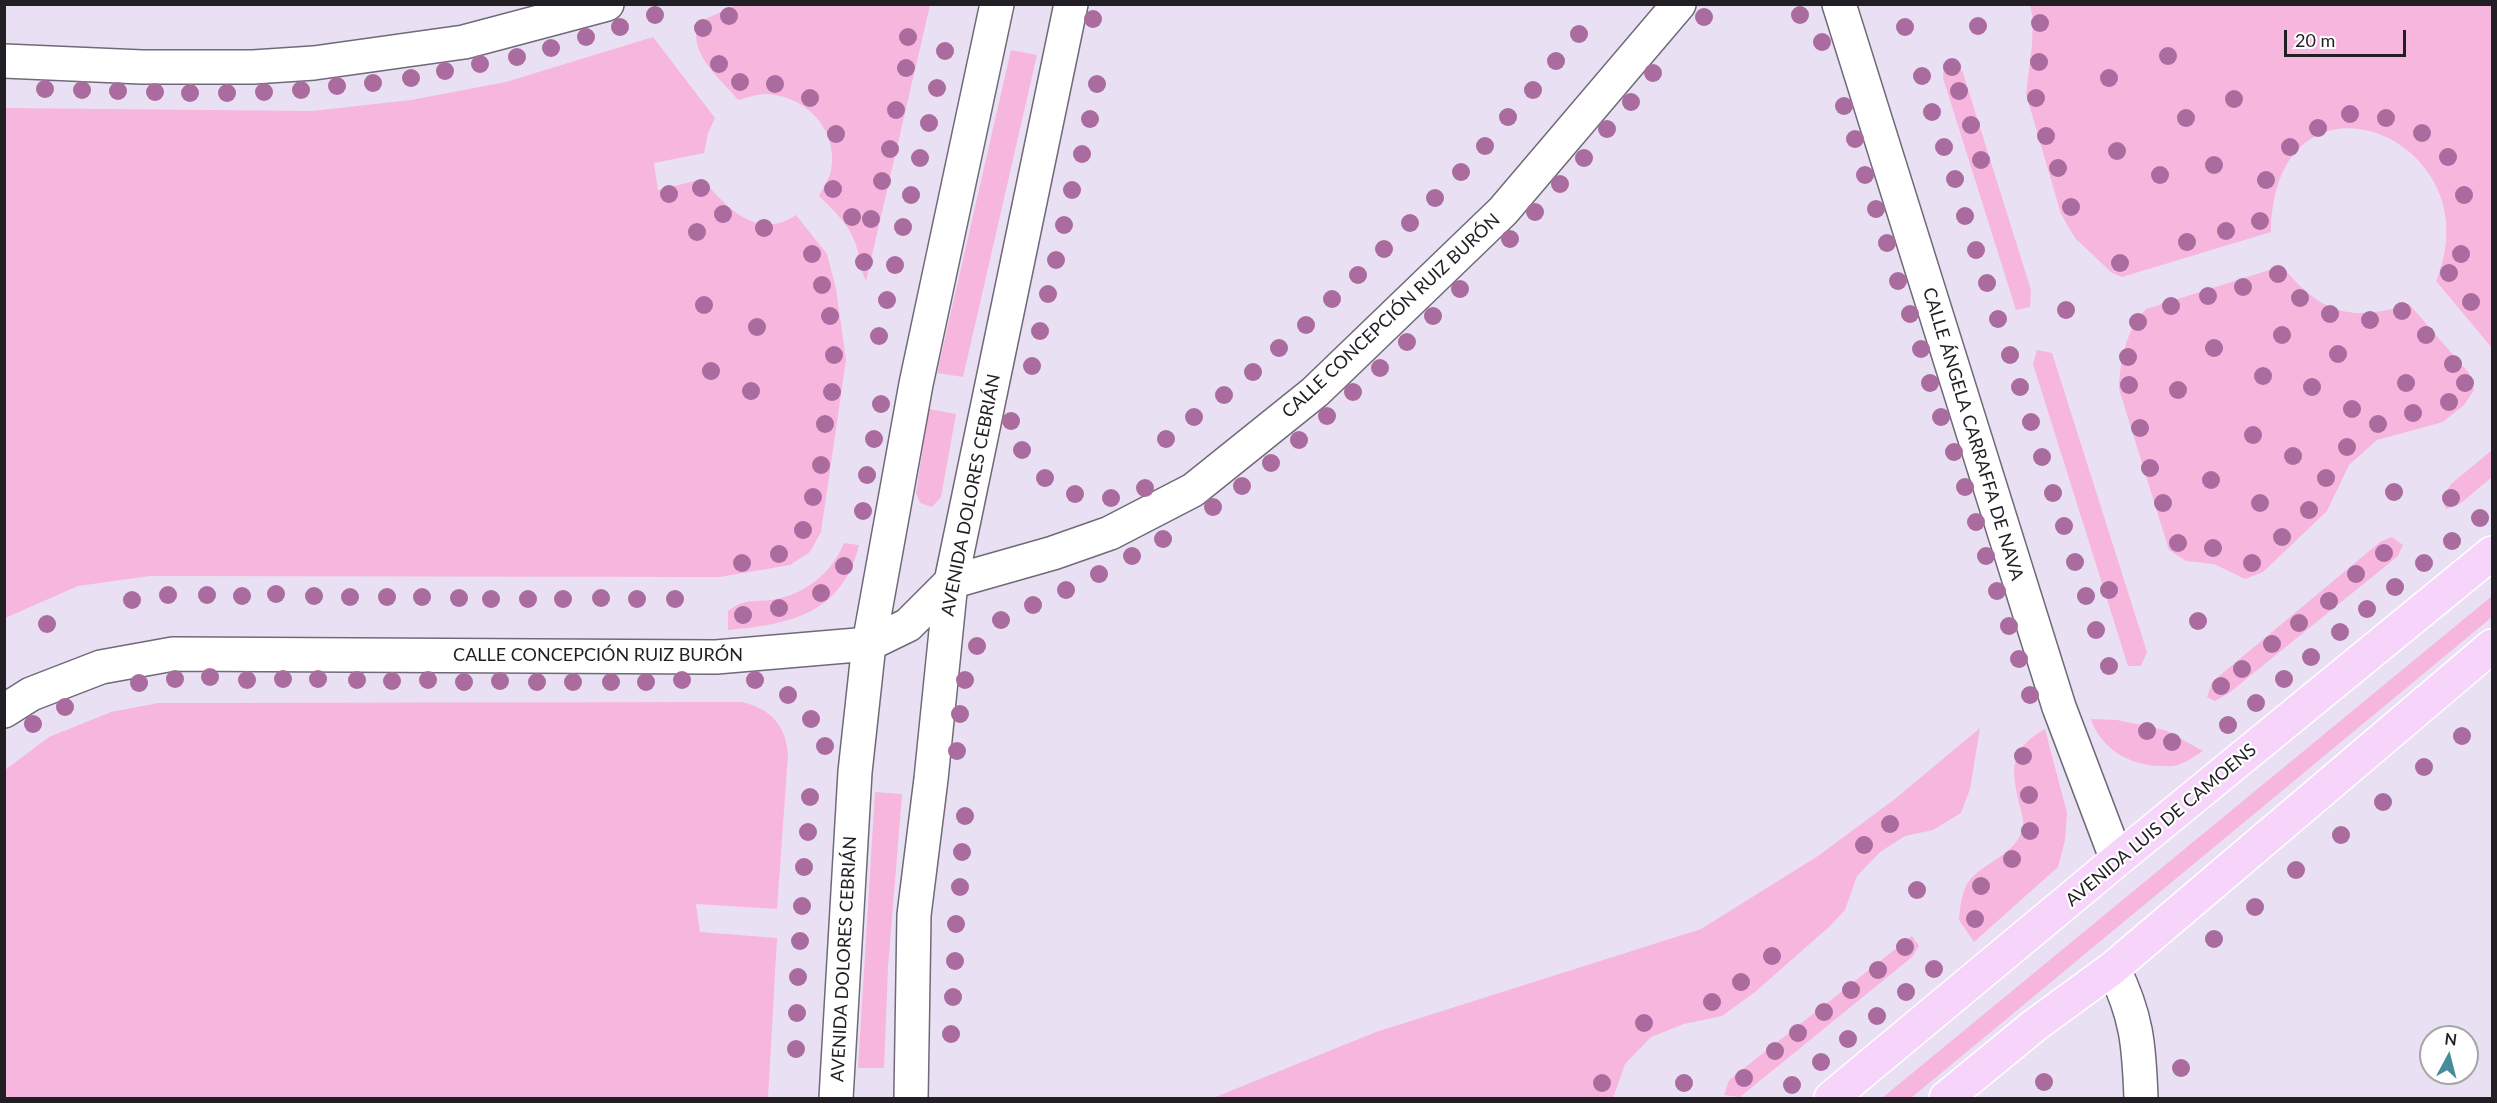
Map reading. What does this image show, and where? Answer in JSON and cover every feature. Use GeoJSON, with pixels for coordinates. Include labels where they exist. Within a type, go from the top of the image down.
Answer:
{"type":"FeatureCollection","features":[{"type":"Feature","properties":{"kind":"main road","name":"AVENIDA LUIS DE CAMOENS"},"geometry":{"type":"LineString","coordinates":[[1832,1098],[2117,860],[2493,554]]}},
{"type":"Feature","properties":{"kind":"main road"},"geometry":{"type":"LineString","coordinates":[[1946,1098],[2035,1025],[2113,968],[2493,646]]}},
{"type":"Feature","properties":{"kind":"street"},"geometry":{"type":"LineString","coordinates":[[4,61],[142,67],[253,67],[314,63],[464,42],[607,4]]}},
{"type":"Feature","properties":{"kind":"street","name":"AVENIDA DOLORES CEBRIÁN"},"geometry":{"type":"LineString","coordinates":[[836,1098],[855,772],[869,644],[916,384],[997,4]]}},
{"type":"Feature","properties":{"kind":"street","name":"AVENIDA DOLORES CEBRIÁN"},"geometry":{"type":"LineString","coordinates":[[911,1098],[914,915],[931,779],[951,582],[1071,4]]}},
{"type":"Feature","properties":{"kind":"street","name":"CALLE CONCEPCIÓN RUIZ BURÓN"},"geometry":{"type":"LineString","coordinates":[[4,711],[32,694],[101,667],[173,654],[716,657],[869,644],[908,625],[951,582],[1053,553],[1110,533],[1176,500],[1202,483],[1315,392],[1503,211],[1679,4]]}},
{"type":"Feature","properties":{"kind":"street","name":"CALLE ÁNGELA CARRAFFA DE NAVA"},"geometry":{"type":"LineString","coordinates":[[1839,4],[2059,707],[2117,860]]}},
{"type":"Feature","properties":{"kind":"street"},"geometry":{"type":"LineString","coordinates":[[2113,968],[2129,999],[2138,1036],[2142,1098]]}},
{"type":"Feature","properties":{"kind":"shaded area"},"geometry":{"type":"Polygon","coordinates":[[[738,4],[930,5],[866,281],[856,245],[849,231],[819,196],[831,171],[830,142],[824,129],[806,108],[780,96],[762,94],[738,100],[714,74],[701,54],[696,33],[699,22],[738,4]]]}},
{"type":"Feature","properties":{"kind":"shaded area"},"geometry":{"type":"Polygon","coordinates":[[[2030,5],[2492,5],[2492,348],[2436,281],[2447,230],[2436,187],[2411,154],[2378,134],[2341,129],[2307,142],[2281,175],[2271,232],[2122,277],[2112,273],[2075,238],[2061,214],[2026,94],[2032,45],[2033,19],[2030,5]]]}},
{"type":"Feature","properties":{"kind":"shaded area"},"geometry":{"type":"Polygon","coordinates":[[[653,37],[715,118],[708,133],[704,153],[654,163],[658,190],[703,179],[722,201],[744,218],[756,223],[782,222],[796,215],[827,254],[836,289],[846,360],[821,532],[810,552],[790,565],[720,577],[150,576],[78,586],[5,618],[5,108],[312,111],[411,100],[506,82],[653,37]]]}},
{"type":"Feature","properties":{"kind":"shaded area"},"geometry":{"type":"Polygon","coordinates":[[[1011,50],[1037,55],[963,377],[937,373],[1011,50]]]}},
{"type":"Feature","properties":{"kind":"shaded area"},"geometry":{"type":"Polygon","coordinates":[[[1956,62],[1963,73],[2031,290],[2030,307],[2016,310],[1943,78],[1944,63],[1956,62]]]}},
{"type":"Feature","properties":{"kind":"shaded area"},"geometry":{"type":"Polygon","coordinates":[[[2282,266],[2310,294],[2338,310],[2370,313],[2409,304],[2469,373],[2474,390],[2464,405],[2443,422],[2377,440],[2349,465],[2327,511],[2263,572],[2245,579],[2214,564],[2186,561],[2169,550],[2119,389],[2121,367],[2125,346],[2133,326],[2146,309],[2282,266]]]}},
{"type":"Feature","properties":{"kind":"shaded area"},"geometry":{"type":"Polygon","coordinates":[[[2037,350],[2052,353],[2147,652],[2141,666],[2128,666],[2033,364],[2037,350]]]}},
{"type":"Feature","properties":{"kind":"shaded area"},"geometry":{"type":"Polygon","coordinates":[[[929,409],[956,414],[941,497],[932,507],[920,503],[916,493],[929,409]]]}},
{"type":"Feature","properties":{"kind":"shaded area"},"geometry":{"type":"Polygon","coordinates":[[[2492,450],[2492,477],[2461,503],[2446,509],[2442,499],[2451,484],[2492,450]]]}},
{"type":"Feature","properties":{"kind":"shaded area"},"geometry":{"type":"Polygon","coordinates":[[[2392,537],[2403,545],[2398,556],[2229,693],[2215,701],[2207,697],[2212,682],[2380,542],[2392,537]]]}},
{"type":"Feature","properties":{"kind":"shaded area"},"geometry":{"type":"Polygon","coordinates":[[[844,543],[859,545],[851,568],[840,587],[827,601],[793,619],[728,630],[728,611],[746,602],[788,596],[809,586],[826,572],[844,543]]]}},
{"type":"Feature","properties":{"kind":"shaded area"},"geometry":{"type":"Polygon","coordinates":[[[2492,596],[2492,617],[1911,1098],[1882,1098],[2492,596]]]}},
{"type":"Feature","properties":{"kind":"shaded area"},"geometry":{"type":"Polygon","coordinates":[[[742,702],[769,714],[780,727],[787,744],[777,909],[696,904],[700,932],[777,938],[768,1098],[5,1098],[5,770],[49,737],[111,712],[158,703],[742,702]]]}},
{"type":"Feature","properties":{"kind":"shaded area"},"geometry":{"type":"Polygon","coordinates":[[[2091,719],[2117,720],[2165,730],[2203,751],[2176,766],[2149,765],[2127,759],[2109,747],[2091,719]]]}},
{"type":"Feature","properties":{"kind":"shaded area"},"geometry":{"type":"Polygon","coordinates":[[[1980,728],[1970,789],[1961,813],[1933,830],[1905,836],[1880,852],[1857,876],[1845,910],[1830,926],[1755,992],[1722,1016],[1684,1024],[1651,1037],[1625,1064],[1613,1098],[1213,1098],[1376,1032],[1701,929],[1818,856],[1895,799],[1980,728]]]}},
{"type":"Feature","properties":{"kind":"shaded area"},"geometry":{"type":"Polygon","coordinates":[[[2045,729],[2067,813],[2065,840],[2058,867],[1974,942],[1959,920],[1963,893],[1967,884],[1980,870],[2005,853],[2018,839],[2023,821],[2015,782],[2015,762],[2024,745],[2045,729]]]}},
{"type":"Feature","properties":{"kind":"shaded area"},"geometry":{"type":"Polygon","coordinates":[[[875,792],[902,794],[888,968],[884,1068],[858,1068],[875,792]]]}},
{"type":"Feature","properties":{"kind":"shaded area"},"geometry":{"type":"Polygon","coordinates":[[[1912,936],[1919,946],[1912,957],[1740,1097],[1724,1095],[1729,1080],[1912,936]]]}}]}
